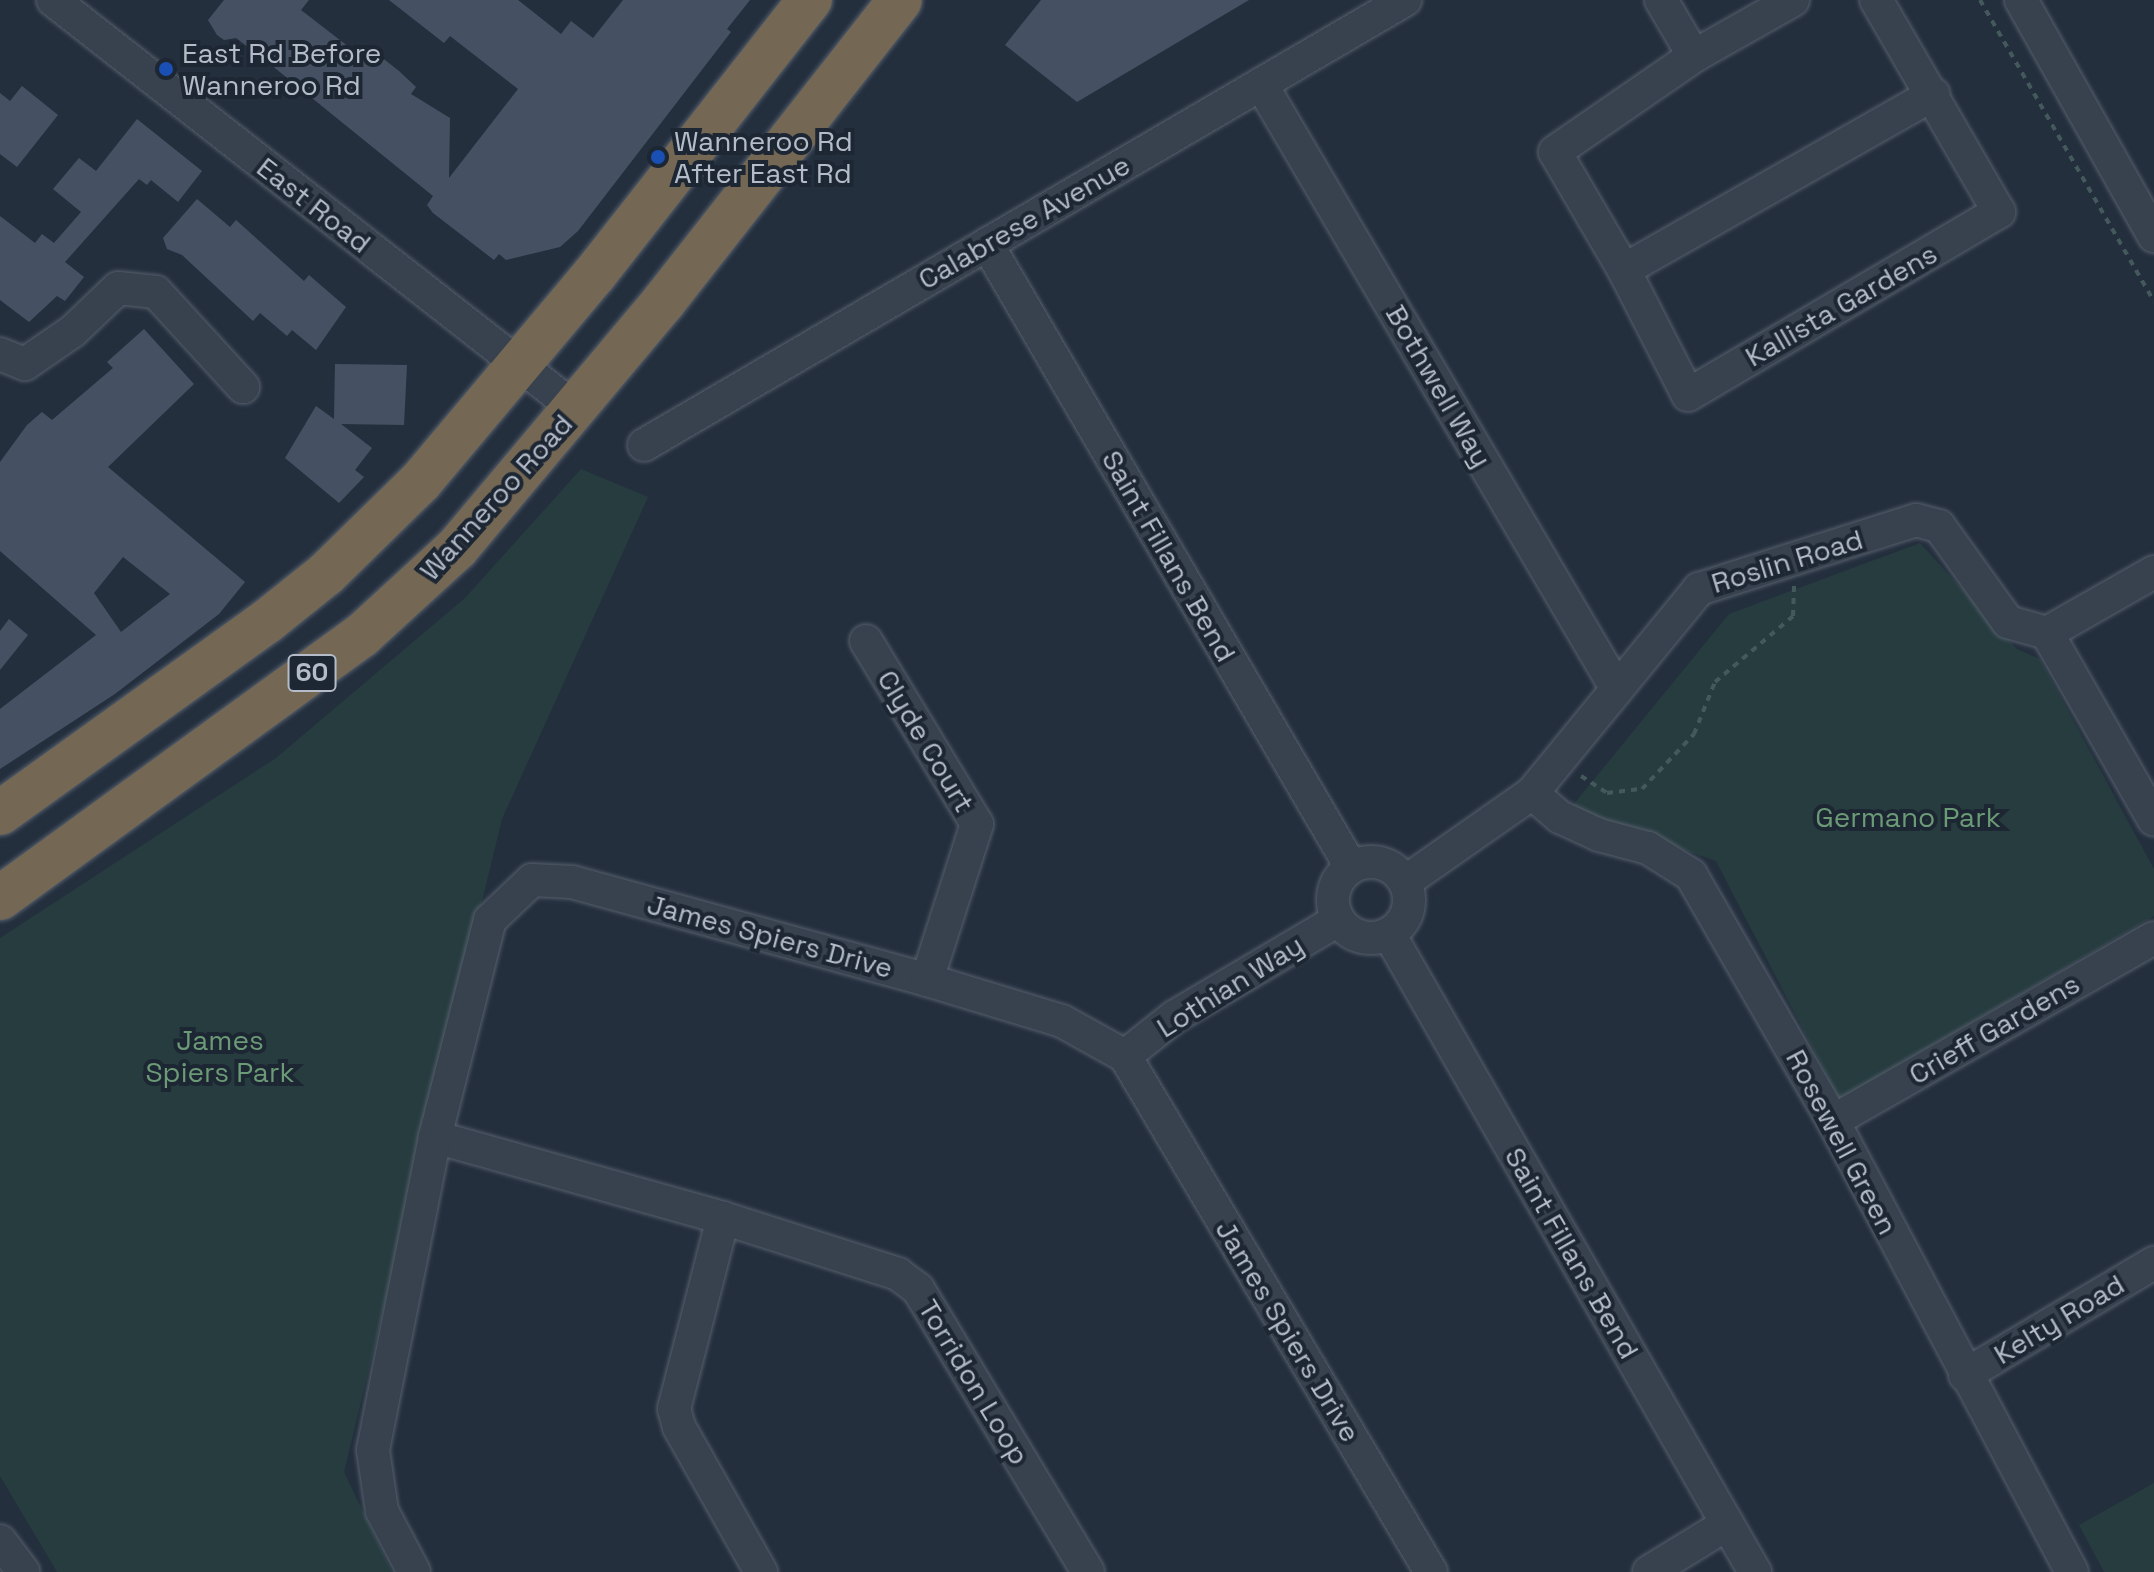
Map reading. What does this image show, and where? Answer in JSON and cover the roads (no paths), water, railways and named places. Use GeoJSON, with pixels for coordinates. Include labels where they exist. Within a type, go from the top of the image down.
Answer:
{"type":"FeatureCollection","features":[{"type":"Feature","properties":{"kind":"highway","name":"60"},"geometry":{"type":"LineString","coordinates":[[0,813],[326,574],[421,481],[520,366],[810,0]]}},
{"type":"Feature","properties":{"kind":"highway","name":"Wanneroo Road"},"geometry":{"type":"LineString","coordinates":[[0,898],[361,636],[457,548],[576,409],[900,0]]}},
{"type":"Feature","properties":{"kind":"street","name":"East Road"},"geometry":{"type":"LineString","coordinates":[[53,0],[87,10],[576,409]]}},
{"type":"Feature","properties":{"kind":"street","name":"Calabrese Avenue"},"geometry":{"type":"LineString","coordinates":[[644,445],[1405,0]]}},
{"type":"Feature","properties":{"kind":"street"},"geometry":{"type":"LineString","coordinates":[[1661,0],[1694,56]]}},
{"type":"Feature","properties":{"kind":"street","name":"Kallista Gardens"},"geometry":{"type":"LineString","coordinates":[[1793,0],[1694,56],[1555,152],[1624,270],[1688,395],[1999,212],[1934,94],[1876,0]]}},
{"type":"Feature","properties":{"kind":"street"},"geometry":{"type":"LineString","coordinates":[[2021,0],[2154,236]]}},
{"type":"Feature","properties":{"kind":"street","name":"Bothwell Way"},"geometry":{"type":"LineString","coordinates":[[1261,84],[1617,689]]}},
{"type":"Feature","properties":{"kind":"street"},"geometry":{"type":"LineString","coordinates":[[1624,270],[1934,94]]}},
{"type":"Feature","properties":{"kind":"street","name":"Saint Fillans Bend"},"geometry":{"type":"LineString","coordinates":[[987,244],[1351,867]]}},
{"type":"Feature","properties":{"kind":"street"},"geometry":{"type":"LineString","coordinates":[[0,354],[25,364],[73,331],[118,288],[156,292],[243,387]]}},
{"type":"Feature","properties":{"kind":"street","name":"Roslin Road"},"geometry":{"type":"LineString","coordinates":[[1405,882],[1532,793],[1699,589],[1795,562],[1916,520],[1939,526],[2008,622],[2047,633]]}},
{"type":"Feature","properties":{"kind":"street"},"geometry":{"type":"LineString","coordinates":[[2154,572],[2047,633],[2154,820]]}},
{"type":"Feature","properties":{"kind":"street","name":"Clyde Court"},"geometry":{"type":"LineString","coordinates":[[866,641],[977,824],[927,980]]}},
{"type":"Feature","properties":{"kind":"street","name":"Rosewell Green"},"geometry":{"type":"LineString","coordinates":[[1532,793],[1560,817],[1599,835],[1648,848],[1691,875],[1833,1121],[2072,1572]]}},
{"type":"Feature","properties":{"kind":"street"},"geometry":{"type":"LineString","coordinates":[[1377,862],[1405,882],[1409,908],[1389,934],[1363,938],[1338,920],[1333,894],[1351,867],[1377,862]]}},
{"type":"Feature","properties":{"kind":"street","name":"James Spiers Drive"},"geometry":{"type":"LineString","coordinates":[[414,1572],[382,1511],[373,1450],[435,1137],[490,920],[532,880],[572,882],[927,980],[1062,1021],[1125,1056],[1431,1572]]}},
{"type":"Feature","properties":{"kind":"street","name":"Lothian Way"},"geometry":{"type":"LineString","coordinates":[[1125,1056],[1174,1017],[1338,920]]}},
{"type":"Feature","properties":{"kind":"street","name":"Saint Fillans Bend"},"geometry":{"type":"LineString","coordinates":[[1389,934],[1755,1572]]}},
{"type":"Feature","properties":{"kind":"street","name":"Crieff Gardens"},"geometry":{"type":"LineString","coordinates":[[1833,1121],[2154,938]]}},
{"type":"Feature","properties":{"kind":"street","name":"Torridon Loop"},"geometry":{"type":"LineString","coordinates":[[435,1137],[723,1218],[898,1274],[918,1289],[1088,1572]]}},
{"type":"Feature","properties":{"kind":"street"},"geometry":{"type":"LineString","coordinates":[[723,1218],[674,1409],[679,1427],[761,1572]]}},
{"type":"Feature","properties":{"kind":"street","name":"Kelty Road"},"geometry":{"type":"LineString","coordinates":[[1965,1375],[2154,1263]]}},
{"type":"Feature","properties":{"kind":"street"},"geometry":{"type":"LineString","coordinates":[[1649,1572],[1727,1524]]}},
{"type":"Feature","properties":{"kind":"street"},"geometry":{"type":"LineString","coordinates":[[0,1541],[23,1572]]}},
{"type":"Feature","properties":{"kind":"place","name":"East Rd Before Wanneroo Rd"},"geometry":{"type":"Point","coordinates":[166,69]}},
{"type":"Feature","properties":{"kind":"place","name":"Wanneroo Rd After East Rd"},"geometry":{"type":"Point","coordinates":[658,157]}},
{"type":"Feature","properties":{"kind":"park label","name":"Germano Park"},"geometry":{"type":"Point","coordinates":[1908,817]}},
{"type":"Feature","properties":{"kind":"park label","name":"James Spiers Park"},"geometry":{"type":"Point","coordinates":[220,1056]}}]}
